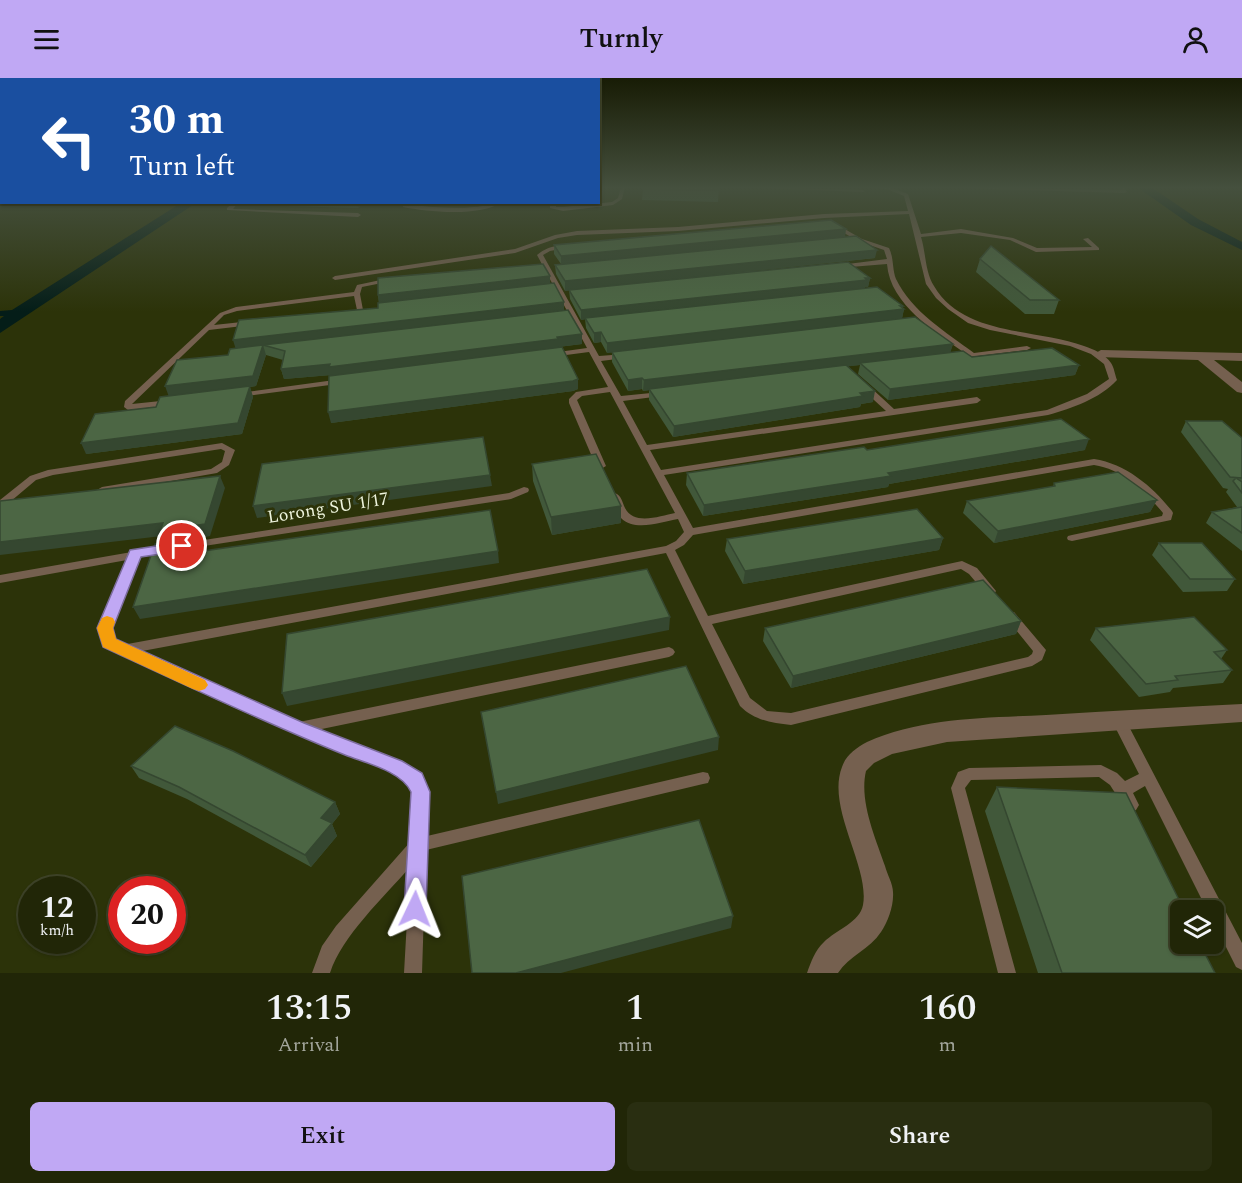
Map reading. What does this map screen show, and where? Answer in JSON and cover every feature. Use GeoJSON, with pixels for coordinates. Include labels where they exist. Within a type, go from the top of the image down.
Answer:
{"type":"FeatureCollection","features":[{"type":"Feature","properties":{"kind":"street"},"geometry":{"type":"LineString","coordinates":[[1101,354],[1242,357]]}},
{"type":"Feature","properties":{"kind":"street"},"geometry":{"type":"LineString","coordinates":[[1202,357],[1242,388]]}},
{"type":"Feature","properties":{"kind":"street"},"geometry":{"type":"LineString","coordinates":[[822,973],[824,965],[841,947],[868,927],[879,904],[879,892],[850,780],[855,767],[868,753],[911,739],[962,731],[1242,713]]}},
{"type":"Feature","properties":{"kind":"lane"},"geometry":{"type":"LineString","coordinates":[[335,278],[515,251],[548,238],[580,232],[678,229]]}},
{"type":"Feature","properties":{"kind":"lane"},"geometry":{"type":"LineString","coordinates":[[654,239],[764,229]]}},
{"type":"Feature","properties":{"kind":"lane"},"geometry":{"type":"LineString","coordinates":[[838,229],[860,240],[887,249],[891,273],[899,290],[925,321],[973,355]]}},
{"type":"Feature","properties":{"kind":"lane"},"geometry":{"type":"LineString","coordinates":[[659,473],[1048,412],[1088,398],[1113,380],[1113,371],[1101,354],[1059,340],[1002,332],[965,320],[956,314],[933,290],[927,280],[917,229]]}},
{"type":"Feature","properties":{"kind":"lane"},"geometry":{"type":"LineString","coordinates":[[919,236],[961,231],[1011,239],[1036,250],[1097,249],[1086,239]]}},
{"type":"Feature","properties":{"kind":"lane"},"geometry":{"type":"LineString","coordinates":[[849,241],[860,240]]}},
{"type":"Feature","properties":{"kind":"lane"},"geometry":{"type":"LineString","coordinates":[[572,247],[543,251],[540,255],[690,532]]}},
{"type":"Feature","properties":{"kind":"lane"},"geometry":{"type":"LineString","coordinates":[[831,268],[889,262]]}},
{"type":"Feature","properties":{"kind":"lane"},"geometry":{"type":"LineString","coordinates":[[534,266],[561,269]]}},
{"type":"Feature","properties":{"kind":"lane"},"geometry":{"type":"LineString","coordinates":[[360,310],[357,294],[359,286],[365,283],[394,280]]}},
{"type":"Feature","properties":{"kind":"lane"},"geometry":{"type":"LineString","coordinates":[[547,289],[574,294]]}},
{"type":"Feature","properties":{"kind":"lane"},"geometry":{"type":"LineString","coordinates":[[887,291],[899,290]]}},
{"type":"Feature","properties":{"kind":"lane"},"geometry":{"type":"LineString","coordinates":[[183,402],[128,407],[128,403],[222,314],[236,309],[357,294]]}},
{"type":"Feature","properties":{"kind":"lane"},"geometry":{"type":"LineString","coordinates":[[348,311],[371,309]]}},
{"type":"Feature","properties":{"kind":"lane"},"geometry":{"type":"LineString","coordinates":[[562,317],[573,315]]}},
{"type":"Feature","properties":{"kind":"lane"},"geometry":{"type":"LineString","coordinates":[[207,328],[266,321]]}},
{"type":"Feature","properties":{"kind":"lane"},"geometry":{"type":"LineString","coordinates":[[913,322],[925,321]]}},
{"type":"Feature","properties":{"kind":"lane"},"geometry":{"type":"LineString","coordinates":[[578,324],[590,323]]}},
{"type":"Feature","properties":{"kind":"lane"},"geometry":{"type":"LineString","coordinates":[[950,358],[1027,348]]}},
{"type":"Feature","properties":{"kind":"lane"},"geometry":{"type":"LineString","coordinates":[[543,356],[590,350]]}},
{"type":"Feature","properties":{"kind":"lane"},"geometry":{"type":"LineString","coordinates":[[596,359],[631,355]]}},
{"type":"Feature","properties":{"kind":"lane"},"geometry":{"type":"LineString","coordinates":[[170,362],[182,361]]}},
{"type":"Feature","properties":{"kind":"lane"},"geometry":{"type":"LineString","coordinates":[[855,378],[892,412]]}},
{"type":"Feature","properties":{"kind":"lane"},"geometry":{"type":"LineString","coordinates":[[229,396],[357,380]]}},
{"type":"Feature","properties":{"kind":"lane"},"geometry":{"type":"LineString","coordinates":[[605,473],[573,403],[575,396],[579,394],[665,393]]}},
{"type":"Feature","properties":{"kind":"lane"},"geometry":{"type":"LineString","coordinates":[[645,448],[977,400]]}},
{"type":"Feature","properties":{"kind":"lane"},"geometry":{"type":"LineString","coordinates":[[0,506],[33,478],[51,472],[210,447],[222,446],[230,450],[226,463],[214,471],[91,492]]}},
{"type":"Feature","properties":{"kind":"lane"},"geometry":{"type":"LineString","coordinates":[[120,650],[669,549],[680,543],[690,532],[1094,462],[1103,462],[1120,468],[1168,513],[1167,518],[1158,521],[1072,538]]}},
{"type":"Feature","properties":{"kind":"lane"},"geometry":{"type":"LineString","coordinates":[[609,484],[627,518],[642,522],[681,515]]}},
{"type":"Feature","properties":{"kind":"lane","name":"Lorong SU 1/17"},"geometry":{"type":"LineString","coordinates":[[0,579],[135,554],[511,496],[524,490]]}},
{"type":"Feature","properties":{"kind":"lane"},"geometry":{"type":"LineString","coordinates":[[0,506],[23,503]]}},
{"type":"Feature","properties":{"kind":"lane"},"geometry":{"type":"LineString","coordinates":[[669,549],[745,702],[753,711],[770,718],[791,719],[1032,661],[1038,657],[1040,650],[973,571],[962,565],[705,621]]}},
{"type":"Feature","properties":{"kind":"lane"},"geometry":{"type":"LineString","coordinates":[[135,554],[105,628],[109,643],[120,650],[298,728],[395,767],[415,779],[421,792],[413,973]]}},
{"type":"Feature","properties":{"kind":"lane"},"geometry":{"type":"LineString","coordinates":[[298,728],[669,652]]}},
{"type":"Feature","properties":{"kind":"lane"},"geometry":{"type":"LineString","coordinates":[[1119,721],[1242,961]]}},
{"type":"Feature","properties":{"kind":"lane"},"geometry":{"type":"LineString","coordinates":[[1008,973],[958,788],[959,782],[969,774],[1101,771],[1114,779],[1124,790],[1138,821]]}},
{"type":"Feature","properties":{"kind":"lane"},"geometry":{"type":"LineString","coordinates":[[1124,790],[1148,776]]}},
{"type":"Feature","properties":{"kind":"lane"},"geometry":{"type":"LineString","coordinates":[[321,973],[328,952],[342,932],[418,845],[703,778]]}},
{"type":"Feature","properties":{"kind":"water"},"geometry":{"type":"Polygon","coordinates":[[[140,229],[157,229],[0,333],[0,319],[4,316],[0,316],[0,311],[12,310],[140,229]]]}},
{"type":"Feature","properties":{"kind":"water"},"geometry":{"type":"Polygon","coordinates":[[[1199,229],[1217,229],[1242,242],[1242,250],[1199,229]]]}},
{"type":"Feature","properties":{"kind":"building"},"geometry":{"type":"Polygon","coordinates":[[[734,229],[846,229],[561,256],[554,245],[734,229]]]}},
{"type":"Feature","properties":{"kind":"building"},"geometry":{"type":"Polygon","coordinates":[[[856,236],[877,250],[565,281],[555,265],[856,236]]]}},
{"type":"Feature","properties":{"kind":"building"},"geometry":{"type":"Polygon","coordinates":[[[991,246],[1059,300],[1030,300],[980,259],[991,246]]]}},
{"type":"Feature","properties":{"kind":"building"},"geometry":{"type":"Polygon","coordinates":[[[848,262],[870,278],[581,310],[569,290],[848,262]]]}},
{"type":"Feature","properties":{"kind":"building"},"geometry":{"type":"Polygon","coordinates":[[[543,264],[550,276],[378,295],[378,278],[543,264]]]}},
{"type":"Feature","properties":{"kind":"building"},"geometry":{"type":"Polygon","coordinates":[[[554,283],[564,302],[233,340],[239,320],[378,308],[378,303],[554,283]]]}},
{"type":"Feature","properties":{"kind":"building"},"geometry":{"type":"Polygon","coordinates":[[[877,287],[904,309],[607,343],[601,332],[594,333],[585,318],[877,287]]]}},
{"type":"Feature","properties":{"kind":"building"},"geometry":{"type":"Polygon","coordinates":[[[568,310],[582,334],[557,337],[558,339],[329,367],[330,364],[281,369],[285,351],[263,345],[568,310]]]}},
{"type":"Feature","properties":{"kind":"building"},"geometry":{"type":"Polygon","coordinates":[[[915,317],[953,344],[644,380],[642,378],[628,380],[612,352],[915,317]]]}},
{"type":"Feature","properties":{"kind":"building"},"geometry":{"type":"Polygon","coordinates":[[[263,345],[253,376],[165,386],[177,360],[228,355],[230,349],[263,345]]]}},
{"type":"Feature","properties":{"kind":"building"},"geometry":{"type":"Polygon","coordinates":[[[562,347],[578,379],[328,412],[329,376],[562,347]]]}},
{"type":"Feature","properties":{"kind":"building"},"geometry":{"type":"Polygon","coordinates":[[[1052,348],[1079,365],[890,389],[860,363],[963,351],[972,357],[1052,348]]]}},
{"type":"Feature","properties":{"kind":"building"},"geometry":{"type":"Polygon","coordinates":[[[846,365],[875,391],[860,393],[863,396],[674,426],[649,389],[846,365]]]}},
{"type":"Feature","properties":{"kind":"building"},"geometry":{"type":"Polygon","coordinates":[[[250,386],[238,423],[81,443],[95,414],[156,407],[160,397],[250,386]]]}},
{"type":"Feature","properties":{"kind":"building"},"geometry":{"type":"Polygon","coordinates":[[[1061,419],[1089,439],[888,473],[891,476],[704,505],[687,473],[864,447],[867,450],[1061,419]]]}},
{"type":"Feature","properties":{"kind":"building"},"geometry":{"type":"Polygon","coordinates":[[[1186,421],[1222,421],[1242,438],[1242,478],[1230,477],[1186,421]]]}},
{"type":"Feature","properties":{"kind":"building"},"geometry":{"type":"Polygon","coordinates":[[[483,437],[490,475],[253,506],[262,464],[483,437]]]}},
{"type":"Feature","properties":{"kind":"building"},"geometry":{"type":"Polygon","coordinates":[[[596,454],[621,506],[551,517],[532,464],[596,454]]]}},
{"type":"Feature","properties":{"kind":"building"},"geometry":{"type":"Polygon","coordinates":[[[1118,472],[1157,500],[998,531],[967,501],[1055,486],[1054,483],[1118,472]]]}},
{"type":"Feature","properties":{"kind":"building"},"geometry":{"type":"Polygon","coordinates":[[[220,476],[205,524],[160,531],[163,523],[0,542],[0,501],[220,476]]]}},
{"type":"Feature","properties":{"kind":"building"},"geometry":{"type":"Polygon","coordinates":[[[1236,478],[1242,482],[1242,493],[1233,481],[1236,478]]]}},
{"type":"Feature","properties":{"kind":"building"},"geometry":{"type":"Polygon","coordinates":[[[1242,507],[1242,533],[1212,512],[1242,507]]]}},
{"type":"Feature","properties":{"kind":"building"},"geometry":{"type":"Polygon","coordinates":[[[917,509],[943,538],[745,571],[727,539],[917,509]]]}},
{"type":"Feature","properties":{"kind":"building"},"geometry":{"type":"Polygon","coordinates":[[[490,510],[498,551],[133,607],[155,544],[201,537],[196,552],[490,510]]]}},
{"type":"Feature","properties":{"kind":"building"},"geometry":{"type":"Polygon","coordinates":[[[1159,543],[1202,543],[1235,579],[1190,579],[1159,543]]]}},
{"type":"Feature","properties":{"kind":"building"},"geometry":{"type":"Polygon","coordinates":[[[647,569],[670,617],[282,693],[287,634],[647,569]]]}},
{"type":"Feature","properties":{"kind":"building"},"geometry":{"type":"Polygon","coordinates":[[[983,580],[1021,621],[793,676],[765,628],[983,580]]]}},
{"type":"Feature","properties":{"kind":"building"},"geometry":{"type":"Polygon","coordinates":[[[1194,617],[1227,650],[1214,652],[1232,670],[1175,676],[1178,680],[1146,684],[1096,628],[1194,617]]]}},
{"type":"Feature","properties":{"kind":"building"},"geometry":{"type":"Polygon","coordinates":[[[686,666],[719,737],[496,792],[481,712],[686,666]]]}},
{"type":"Feature","properties":{"kind":"building"},"geometry":{"type":"Polygon","coordinates":[[[175,726],[233,751],[335,802],[321,818],[332,823],[305,855],[179,787],[131,766],[175,726]]]}},
{"type":"Feature","properties":{"kind":"building"},"geometry":{"type":"Polygon","coordinates":[[[997,787],[1126,793],[1179,900],[1170,900],[1170,954],[1205,954],[1215,973],[1062,973],[997,787]]]}},
{"type":"Feature","properties":{"kind":"building"},"geometry":{"type":"Polygon","coordinates":[[[699,820],[733,916],[516,973],[472,973],[462,876],[699,820]]]}},
{"type":"Feature","properties":{"kind":"slow traffic"},"geometry":{"type":"LineString","coordinates":[[107,622],[105,636],[109,643],[199,685]]}},
{"type":"Feature","properties":{"kind":"route"},"geometry":{"type":"LineString","coordinates":[[182,546],[135,554],[105,628],[105,636],[109,643],[120,650],[298,728],[395,767],[415,779],[421,792],[415,909]]}}]}
